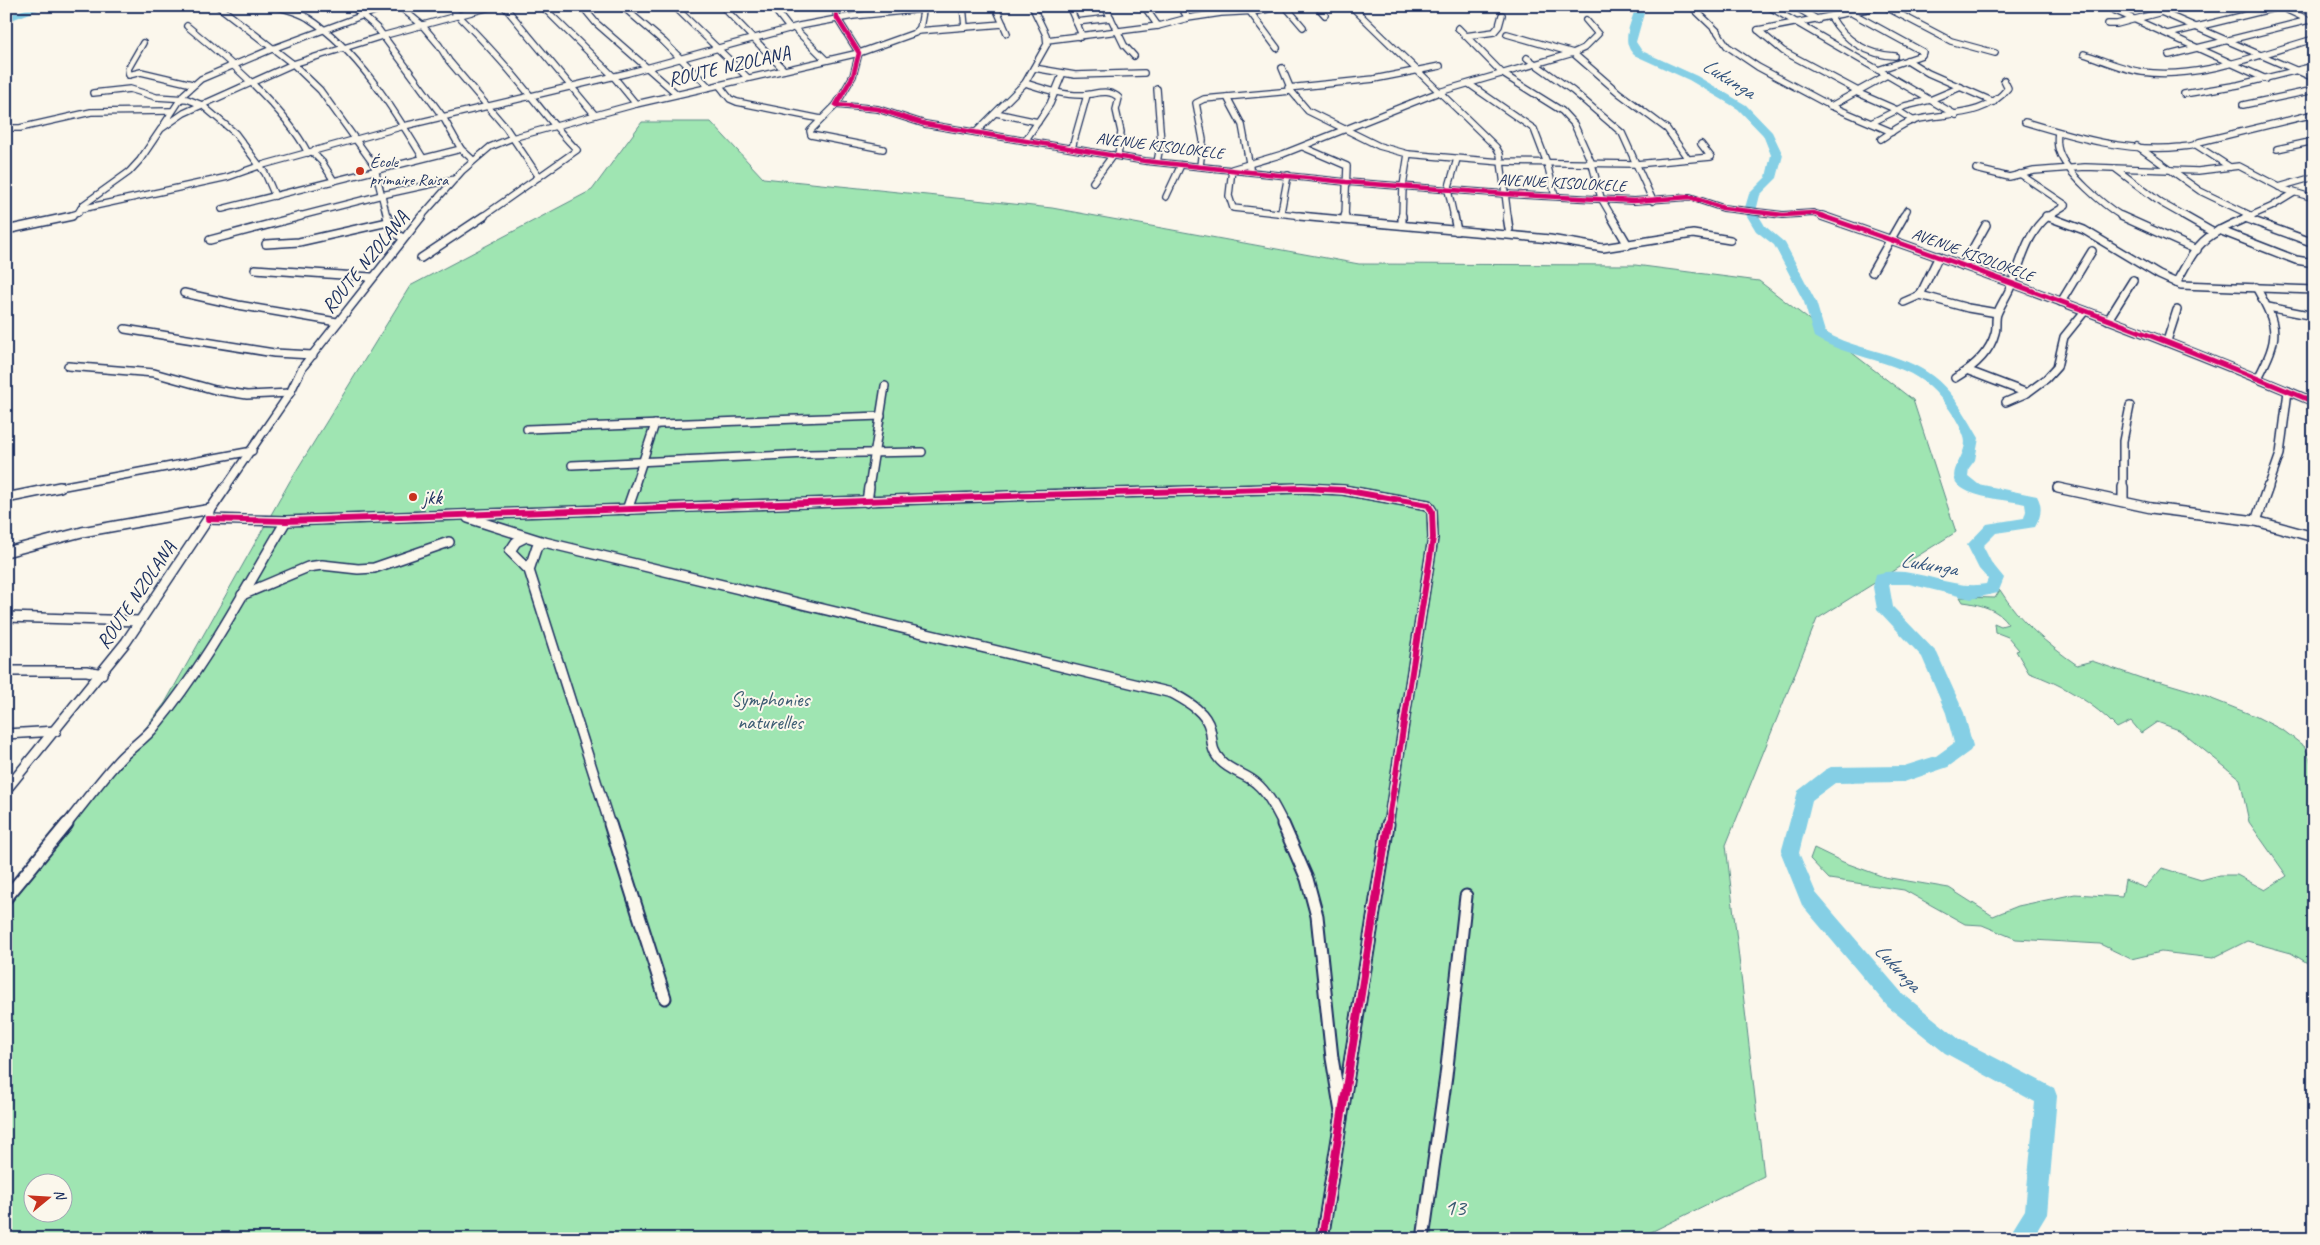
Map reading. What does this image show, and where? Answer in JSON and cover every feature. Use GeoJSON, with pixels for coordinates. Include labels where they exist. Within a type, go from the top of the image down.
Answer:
{"type":"FeatureCollection","features":[{"type":"Feature","properties":{"kind":"street"},"geometry":{"type":"LineString","coordinates":[[218,6],[293,64],[320,90],[377,170],[388,222],[392,232],[402,238]]}},
{"type":"Feature","properties":{"kind":"street"},"geometry":{"type":"LineString","coordinates":[[276,6],[311,20],[370,77],[404,126],[423,158]]}},
{"type":"Feature","properties":{"kind":"street"},"geometry":{"type":"LineString","coordinates":[[352,6],[378,30],[443,117],[461,149],[473,160]]}},
{"type":"Feature","properties":{"kind":"street"},"geometry":{"type":"LineString","coordinates":[[6,230],[73,216],[83,205],[129,172],[140,160],[171,111],[192,84],[272,49],[388,6]]}},
{"type":"Feature","properties":{"kind":"street"},"geometry":{"type":"LineString","coordinates":[[399,6],[422,25],[488,106],[539,177]]}},
{"type":"Feature","properties":{"kind":"street"},"geometry":{"type":"LineString","coordinates":[[421,258],[577,150],[553,126],[477,34],[449,6]]}},
{"type":"Feature","properties":{"kind":"street"},"geometry":{"type":"LineString","coordinates":[[161,128],[179,116],[293,64],[382,36],[494,6]]}},
{"type":"Feature","properties":{"kind":"street"},"geometry":{"type":"LineString","coordinates":[[504,6],[595,115]]}},
{"type":"Feature","properties":{"kind":"street"},"geometry":{"type":"LineString","coordinates":[[542,6],[613,76],[636,104]]}},
{"type":"Feature","properties":{"kind":"street"},"geometry":{"type":"LineString","coordinates":[[582,6],[596,23],[677,94]]}},
{"type":"Feature","properties":{"kind":"street"},"geometry":{"type":"LineString","coordinates":[[622,6],[709,87]]}},
{"type":"Feature","properties":{"kind":"street"},"geometry":{"type":"LineString","coordinates":[[674,6],[748,78]]}},
{"type":"Feature","properties":{"kind":"street"},"geometry":{"type":"LineString","coordinates":[[722,6],[784,70]]}},
{"type":"Feature","properties":{"kind":"street"},"geometry":{"type":"LineString","coordinates":[[772,6],[826,60]]}},
{"type":"Feature","properties":{"kind":"street"},"geometry":{"type":"LineString","coordinates":[[835,6],[837,18],[859,53],[853,76],[836,105],[810,132],[811,135],[883,149]]}},
{"type":"Feature","properties":{"kind":"street"},"geometry":{"type":"LineString","coordinates":[[963,6],[965,27]]}},
{"type":"Feature","properties":{"kind":"street"},"geometry":{"type":"LineString","coordinates":[[995,6],[1007,33]]}},
{"type":"Feature","properties":{"kind":"street"},"geometry":{"type":"LineString","coordinates":[[976,132],[1025,83],[1047,44],[1032,6]]}},
{"type":"Feature","properties":{"kind":"street"},"geometry":{"type":"LineString","coordinates":[[1069,6],[1081,33],[1080,37]]}},
{"type":"Feature","properties":{"kind":"street"},"geometry":{"type":"LineString","coordinates":[[1105,6],[1124,45],[1134,56]]}},
{"type":"Feature","properties":{"kind":"street"},"geometry":{"type":"LineString","coordinates":[[1144,6],[1158,26]]}},
{"type":"Feature","properties":{"kind":"street"},"geometry":{"type":"LineString","coordinates":[[1180,6],[1188,18]]}},
{"type":"Feature","properties":{"kind":"street"},"geometry":{"type":"LineString","coordinates":[[1216,6],[1221,13]]}},
{"type":"Feature","properties":{"kind":"street"},"geometry":{"type":"LineString","coordinates":[[1047,40],[1158,26],[1188,18],[1248,9],[1285,6],[1303,28]]}},
{"type":"Feature","properties":{"kind":"street"},"geometry":{"type":"LineString","coordinates":[[1316,6],[1326,15]]}},
{"type":"Feature","properties":{"kind":"street"},"geometry":{"type":"LineString","coordinates":[[1351,6],[1439,92],[1460,108],[1496,147],[1501,162],[1510,229]]}},
{"type":"Feature","properties":{"kind":"street"},"geometry":{"type":"LineString","coordinates":[[1691,6],[1717,31],[1726,46],[1758,67],[1831,106],[1873,122],[1892,132]]}},
{"type":"Feature","properties":{"kind":"street"},"geometry":{"type":"LineString","coordinates":[[1768,6],[1956,115]]}},
{"type":"Feature","properties":{"kind":"street"},"geometry":{"type":"LineString","coordinates":[[1794,6],[1818,20]]}},
{"type":"Feature","properties":{"kind":"street"},"geometry":{"type":"LineString","coordinates":[[1839,6],[1923,52],[1922,55],[1878,70]]}},
{"type":"Feature","properties":{"kind":"street"},"geometry":{"type":"LineString","coordinates":[[1914,120],[1857,92],[1783,51],[1758,30],[1883,6],[1951,41],[1995,53]]}},
{"type":"Feature","properties":{"kind":"street"},"geometry":{"type":"LineString","coordinates":[[2105,6],[2266,79]]}},
{"type":"Feature","properties":{"kind":"street"},"geometry":{"type":"LineString","coordinates":[[2147,6],[2314,78]]}},
{"type":"Feature","properties":{"kind":"street"},"geometry":{"type":"LineString","coordinates":[[2108,24],[2117,24],[2184,6]]}},
{"type":"Feature","properties":{"kind":"street"},"geometry":{"type":"LineString","coordinates":[[2168,34],[2194,26],[2281,6],[2311,21]]}},
{"type":"Feature","properties":{"kind":"street"},"geometry":{"type":"LineString","coordinates":[[81,209],[223,178],[259,166],[404,126],[646,68],[792,28],[837,18],[880,10],[924,8],[918,31]]}},
{"type":"Feature","properties":{"kind":"street"},"geometry":{"type":"LineString","coordinates":[[1248,9],[1277,48]]}},
{"type":"Feature","properties":{"kind":"street"},"geometry":{"type":"LineString","coordinates":[[1465,36],[1494,32],[1499,26],[1502,15]]}},
{"type":"Feature","properties":{"kind":"street"},"geometry":{"type":"LineString","coordinates":[[1832,17],[1841,34],[1877,55],[1895,56]]}},
{"type":"Feature","properties":{"kind":"street"},"geometry":{"type":"LineString","coordinates":[[1076,22],[1111,18]]}},
{"type":"Feature","properties":{"kind":"street"},"geometry":{"type":"LineString","coordinates":[[1226,97],[1242,125],[1250,168],[1439,92],[1573,53],[1584,48],[1598,34],[1586,20]]}},
{"type":"Feature","properties":{"kind":"street"},"geometry":{"type":"LineString","coordinates":[[2169,55],[2311,21]]}},
{"type":"Feature","properties":{"kind":"street","name":"ROUTE NZOLANA"},"geometry":{"type":"LineString","coordinates":[[6,790],[102,674],[208,519],[211,509],[290,393],[302,368],[402,238],[473,160],[490,147],[512,138],[553,126],[677,94],[859,53],[918,31],[1003,24]]}},
{"type":"Feature","properties":{"kind":"street"},"geometry":{"type":"LineString","coordinates":[[187,26],[234,66],[294,128],[310,152],[322,162],[334,181]]}},
{"type":"Feature","properties":{"kind":"street"},"geometry":{"type":"LineString","coordinates":[[1458,28],[1503,74],[1562,111],[1574,124],[1592,164],[1601,198],[1628,245]]}},
{"type":"Feature","properties":{"kind":"street"},"geometry":{"type":"LineString","coordinates":[[1507,34],[1573,53],[1623,97],[1663,126],[1688,159]]}},
{"type":"Feature","properties":{"kind":"street"},"geometry":{"type":"LineString","coordinates":[[2084,54],[2134,69],[2158,72],[2231,63],[2314,39]]}},
{"type":"Feature","properties":{"kind":"street"},"geometry":{"type":"LineString","coordinates":[[126,90],[128,69],[143,43]]}},
{"type":"Feature","properties":{"kind":"street"},"geometry":{"type":"LineString","coordinates":[[1527,58],[1573,91],[1608,123],[1622,133],[1653,202]]}},
{"type":"Feature","properties":{"kind":"street"},"geometry":{"type":"LineString","coordinates":[[1906,60],[1928,73],[1994,102]]}},
{"type":"Feature","properties":{"kind":"street"},"geometry":{"type":"LineString","coordinates":[[1200,166],[1203,140],[1196,103],[1226,97],[1374,80],[1385,75],[1419,72],[1440,66]]}},
{"type":"Feature","properties":{"kind":"street"},"geometry":{"type":"LineString","coordinates":[[2184,94],[2266,79],[2314,66]]}},
{"type":"Feature","properties":{"kind":"street"},"geometry":{"type":"LineString","coordinates":[[1034,68],[1062,75],[1144,73]]}},
{"type":"Feature","properties":{"kind":"street"},"geometry":{"type":"LineString","coordinates":[[1282,68],[1290,89],[1308,111],[1380,146],[1408,154],[1501,162],[1636,164],[1711,157],[1701,144]]}},
{"type":"Feature","properties":{"kind":"street"},"geometry":{"type":"LineString","coordinates":[[128,74],[141,72],[192,84]]}},
{"type":"Feature","properties":{"kind":"street"},"geometry":{"type":"LineString","coordinates":[[1025,141],[1050,104],[1062,75]]}},
{"type":"Feature","properties":{"kind":"street"},"geometry":{"type":"LineString","coordinates":[[1831,106],[1887,75]]}},
{"type":"Feature","properties":{"kind":"street"},"geometry":{"type":"LineString","coordinates":[[1881,139],[1914,120],[1956,115],[1994,102],[2004,95],[2008,88],[2004,80]]}},
{"type":"Feature","properties":{"kind":"street"},"geometry":{"type":"LineString","coordinates":[[1025,83],[1054,91],[1087,95],[1109,92],[1118,95],[1120,98],[1116,110],[1121,132],[1115,156],[1093,182]]}},
{"type":"Feature","properties":{"kind":"street"},"geometry":{"type":"LineString","coordinates":[[1469,84],[1534,129],[1547,163],[1555,196]]}},
{"type":"Feature","properties":{"kind":"street"},"geometry":{"type":"LineString","coordinates":[[720,85],[730,99],[737,102],[821,119]]}},
{"type":"Feature","properties":{"kind":"street"},"geometry":{"type":"LineString","coordinates":[[1873,122],[1897,110],[1930,100],[1961,87]]}},
{"type":"Feature","properties":{"kind":"street"},"geometry":{"type":"LineString","coordinates":[[1157,89],[1161,142],[1157,162]]}},
{"type":"Feature","properties":{"kind":"street"},"geometry":{"type":"LineString","coordinates":[[94,93],[126,90],[156,97],[182,98],[202,105],[235,133],[265,173],[275,196]]}},
{"type":"Feature","properties":{"kind":"street"},"geometry":{"type":"LineString","coordinates":[[2243,105],[2314,90]]}},
{"type":"Feature","properties":{"kind":"street"},"geometry":{"type":"LineString","coordinates":[[1072,148],[1087,95]]}},
{"type":"Feature","properties":{"kind":"street","name":"AVENUE KISOLOKELE"},"geometry":{"type":"LineString","coordinates":[[836,105],[878,109],[925,124],[1115,156],[1181,165],[1250,168],[1346,182],[1506,194],[1653,202],[1679,196],[1690,197],[1723,208],[1783,215],[1813,212],[1939,256],[2167,341],[2314,402]]}},
{"type":"Feature","properties":{"kind":"street"},"geometry":{"type":"LineString","coordinates":[[6,128],[20,128],[91,112],[171,111]]}},
{"type":"Feature","properties":{"kind":"street"},"geometry":{"type":"LineString","coordinates":[[996,112],[1038,122]]}},
{"type":"Feature","properties":{"kind":"street"},"geometry":{"type":"LineString","coordinates":[[2025,122],[2104,144],[2165,148],[2196,145],[2199,142],[2314,114]]}},
{"type":"Feature","properties":{"kind":"street"},"geometry":{"type":"LineString","coordinates":[[2058,132],[2056,147],[2070,168],[2104,205],[2136,223],[2197,250]]}},
{"type":"Feature","properties":{"kind":"street"},"geometry":{"type":"LineString","coordinates":[[2277,149],[2314,141]]}},
{"type":"Feature","properties":{"kind":"street"},"geometry":{"type":"LineString","coordinates":[[2196,145],[2230,167]]}},
{"type":"Feature","properties":{"kind":"street"},"geometry":{"type":"LineString","coordinates":[[2137,146],[2200,192],[2249,217],[2314,242]]}},
{"type":"Feature","properties":{"kind":"street"},"geometry":{"type":"LineString","coordinates":[[1302,147],[1347,166],[1344,219]]}},
{"type":"Feature","properties":{"kind":"street"},"geometry":{"type":"LineString","coordinates":[[222,209],[461,149]]}},
{"type":"Feature","properties":{"kind":"street"},"geometry":{"type":"LineString","coordinates":[[1402,225],[1403,186],[1408,154]]}},
{"type":"Feature","properties":{"kind":"street"},"geometry":{"type":"LineString","coordinates":[[1457,159],[1448,190],[1457,231]]}},
{"type":"Feature","properties":{"kind":"street"},"geometry":{"type":"LineString","coordinates":[[1166,197],[1181,165]]}},
{"type":"Feature","properties":{"kind":"street"},"geometry":{"type":"LineString","coordinates":[[1976,169],[2004,176],[2070,168],[2198,171],[2242,167],[2294,193],[2314,198]]}},
{"type":"Feature","properties":{"kind":"street"},"geometry":{"type":"LineString","coordinates":[[1232,168],[1229,196],[1233,208],[1281,212],[1298,216],[1550,239],[1603,248],[1688,234],[1730,240]]}},
{"type":"Feature","properties":{"kind":"street"},"geometry":{"type":"LineString","coordinates":[[2116,168],[2161,203],[2217,231],[2296,260],[2314,263]]}},
{"type":"Feature","properties":{"kind":"street"},"geometry":{"type":"LineString","coordinates":[[1955,378],[1969,371],[1992,340],[1996,329],[1997,313],[2012,284],[2031,232],[2046,216],[2066,205],[2020,174]]}},
{"type":"Feature","properties":{"kind":"street"},"geometry":{"type":"LineString","coordinates":[[1281,212],[1288,175]]}},
{"type":"Feature","properties":{"kind":"street"},"geometry":{"type":"LineString","coordinates":[[2279,186],[2314,177]]}},
{"type":"Feature","properties":{"kind":"street"},"geometry":{"type":"LineString","coordinates":[[210,240],[382,195],[455,179]]}},
{"type":"Feature","properties":{"kind":"street"},"geometry":{"type":"LineString","coordinates":[[2176,283],[2200,244],[2217,231],[2249,217],[2294,193]]}},
{"type":"Feature","properties":{"kind":"street"},"geometry":{"type":"LineString","coordinates":[[1872,272],[1907,210]]}},
{"type":"Feature","properties":{"kind":"street"},"geometry":{"type":"LineString","coordinates":[[2046,216],[2071,224],[2176,283],[2186,286],[2314,290]]}},
{"type":"Feature","properties":{"kind":"street"},"geometry":{"type":"LineString","coordinates":[[266,244],[300,242],[388,222]]}},
{"type":"Feature","properties":{"kind":"street"},"geometry":{"type":"LineString","coordinates":[[1963,266],[1986,225]]}},
{"type":"Feature","properties":{"kind":"street"},"geometry":{"type":"LineString","coordinates":[[2061,302],[2092,251]]}},
{"type":"Feature","properties":{"kind":"street"},"geometry":{"type":"LineString","coordinates":[[1920,295],[1939,256]]}},
{"type":"Feature","properties":{"kind":"street"},"geometry":{"type":"LineString","coordinates":[[255,269],[372,278]]}},
{"type":"Feature","properties":{"kind":"street"},"geometry":{"type":"LineString","coordinates":[[2108,320],[2133,280]]}},
{"type":"Feature","properties":{"kind":"street"},"geometry":{"type":"LineString","coordinates":[[2256,287],[2276,325],[2277,337],[2271,354],[2258,378]]}},
{"type":"Feature","properties":{"kind":"street"},"geometry":{"type":"LineString","coordinates":[[184,293],[238,305],[337,322]]}},
{"type":"Feature","properties":{"kind":"street"},"geometry":{"type":"LineString","coordinates":[[1904,302],[1920,295],[1960,306],[1997,313]]}},
{"type":"Feature","properties":{"kind":"street"},"geometry":{"type":"LineString","coordinates":[[2268,307],[2314,316]]}},
{"type":"Feature","properties":{"kind":"street"},"geometry":{"type":"LineString","coordinates":[[2167,341],[2177,310]]}},
{"type":"Feature","properties":{"kind":"street"},"geometry":{"type":"LineString","coordinates":[[2006,402],[2027,393],[2057,367],[2064,337],[2084,311]]}},
{"type":"Feature","properties":{"kind":"street"},"geometry":{"type":"LineString","coordinates":[[125,329],[274,352],[313,355]]}},
{"type":"Feature","properties":{"kind":"street"},"geometry":{"type":"LineString","coordinates":[[68,366],[110,371],[154,373],[215,390],[248,395],[290,393]]}},
{"type":"Feature","properties":{"kind":"street"},"geometry":{"type":"LineString","coordinates":[[1969,371],[2027,393]]}},
{"type":"Feature","properties":{"kind":"street"},"geometry":{"type":"LineString","coordinates":[[867,502],[885,386]]}},
{"type":"Feature","properties":{"kind":"street"},"geometry":{"type":"LineString","coordinates":[[2256,521],[2280,454],[2288,391]]}},
{"type":"Feature","properties":{"kind":"street"},"geometry":{"type":"LineString","coordinates":[[2123,502],[2122,467],[2126,416],[2130,406]]}},
{"type":"Feature","properties":{"kind":"street"},"geometry":{"type":"LineString","coordinates":[[527,429],[881,416]]}},
{"type":"Feature","properties":{"kind":"street"},"geometry":{"type":"LineString","coordinates":[[627,510],[655,424]]}},
{"type":"Feature","properties":{"kind":"street"},"geometry":{"type":"LineString","coordinates":[[6,498],[105,477],[252,450]]}},
{"type":"Feature","properties":{"kind":"street"},"geometry":{"type":"LineString","coordinates":[[572,465],[922,452]]}},
{"type":"Feature","properties":{"kind":"street"},"geometry":{"type":"LineString","coordinates":[[208,519],[286,521],[1054,494],[1302,488],[1343,490],[1422,503],[1431,509],[1433,538],[1322,1239]]}},
{"type":"Feature","properties":{"kind":"street"},"geometry":{"type":"LineString","coordinates":[[2058,488],[2151,508],[2256,521],[2314,537]]}},
{"type":"Feature","properties":{"kind":"street"},"geometry":{"type":"LineString","coordinates":[[6,552],[43,541],[144,520],[211,509]]}},
{"type":"Feature","properties":{"kind":"street"},"geometry":{"type":"LineString","coordinates":[[461,515],[544,542],[1172,693],[1196,707],[1210,728],[1211,745],[1221,761],[1250,779],[1268,796],[1282,821],[1307,879],[1317,916],[1332,1058],[1342,1118]]}},
{"type":"Feature","properties":{"kind":"street"},"geometry":{"type":"LineString","coordinates":[[6,898],[120,759],[154,728],[225,628],[242,595],[286,521]]}},
{"type":"Feature","properties":{"kind":"street"},"geometry":{"type":"LineString","coordinates":[[526,537],[512,544],[510,551],[529,570],[664,998]]}},
{"type":"Feature","properties":{"kind":"street"},"geometry":{"type":"LineString","coordinates":[[242,595],[308,567],[322,565],[358,569],[374,568],[449,542]]}},
{"type":"Feature","properties":{"kind":"street"},"geometry":{"type":"LineString","coordinates":[[529,570],[536,546],[544,542]]}},
{"type":"Feature","properties":{"kind":"street"},"geometry":{"type":"LineString","coordinates":[[6,617],[139,621]]}},
{"type":"Feature","properties":{"kind":"street"},"geometry":{"type":"LineString","coordinates":[[6,671],[87,671],[102,674]]}},
{"type":"Feature","properties":{"kind":"street"},"geometry":{"type":"LineString","coordinates":[[6,734],[56,731]]}},
{"type":"Feature","properties":{"kind":"street"},"geometry":{"type":"LineString","coordinates":[[1423,1239],[1446,1076],[1466,896]]}},
{"type":"Feature","properties":{"kind":"green space","name":"Symphonies naturelles"},"geometry":{"type":"Polygon","coordinates":[[[642,122],[711,122],[763,178],[1052,208],[1359,264],[1635,265],[1759,281],[1913,400],[1956,532],[1817,619],[1726,845],[1764,1176],[1637,1239],[6,1239],[6,907],[165,703],[290,481],[410,286],[592,190],[642,122]]]}},
{"type":"Feature","properties":{"kind":"green space"},"geometry":{"type":"Polygon","coordinates":[[[2000,590],[2016,612],[2034,631],[2077,665],[2092,661],[2144,679],[2189,690],[2255,716],[2284,731],[2305,747],[2314,770],[2314,967],[2291,953],[2247,941],[2213,958],[2161,952],[2131,959],[2100,944],[2016,939],[1982,925],[1965,924],[1904,890],[1829,879],[1810,859],[1814,848],[1843,862],[1884,877],[1949,888],[1993,916],[2018,906],[2075,894],[2122,897],[2125,880],[2145,888],[2162,868],[2201,880],[2220,875],[2237,875],[2265,890],[2287,876],[2249,822],[2240,779],[2179,730],[2157,722],[2141,733],[2131,721],[2117,728],[2098,710],[2077,695],[2029,673],[2016,651],[2019,650],[2008,637],[1995,632],[1994,623],[2001,626],[2008,624],[2004,619],[1988,608],[1963,602],[1960,597],[1995,598],[2000,590]]]}},
{"type":"Feature","properties":{"kind":"waterway"},"geometry":{"type":"LineString","coordinates":[[6,19],[44,6]]}},
{"type":"Feature","properties":{"kind":"waterway","name":"Lukunga"},"geometry":{"type":"LineString","coordinates":[[1641,6],[1631,42],[1632,47],[1638,53],[1693,78],[1742,107],[1768,134],[1777,155],[1771,178],[1755,194],[1750,211],[1760,228],[1779,243],[1810,302],[1819,334],[1835,344],[1897,362],[1933,382],[1951,401],[1972,438],[1968,460],[1962,467],[1961,478],[1973,488],[2032,500],[2034,511],[2030,523],[1992,528],[1975,545],[1985,565],[1996,578],[1992,589],[1971,593],[1909,578],[1882,578],[1881,587],[1885,609],[1929,653],[1955,713],[1964,746],[1942,762],[1904,774],[1831,775],[1804,796],[1790,853],[1809,899],[1895,1000],[1952,1046],[2046,1096],[2036,1214],[2018,1239]]}},
{"type":"Feature","properties":{"kind":"cycle path"},"geometry":{"type":"LineString","coordinates":[[835,6],[837,18],[859,53],[853,76],[836,105],[878,109],[925,124],[1145,161],[1346,182],[1506,194],[1634,201],[1690,197],[1723,208],[1783,215],[1813,213],[1933,254],[2186,348],[2314,402]]}},
{"type":"Feature","properties":{"kind":"cycle path"},"geometry":{"type":"LineString","coordinates":[[208,519],[286,521],[792,505],[1035,495],[1302,488],[1343,490],[1428,505],[1432,511],[1433,538],[1322,1239]]}},
{"type":"Feature","properties":{"kind":"place","name":"École primaire Raisa"},"geometry":{"type":"Point","coordinates":[360,171]}},
{"type":"Feature","properties":{"kind":"place","name":"jkk"},"geometry":{"type":"Point","coordinates":[413,497]}},
{"type":"Feature","properties":{"kind":"park label","name":"13"},"geometry":{"type":"Point","coordinates":[1455,1207]}}]}
